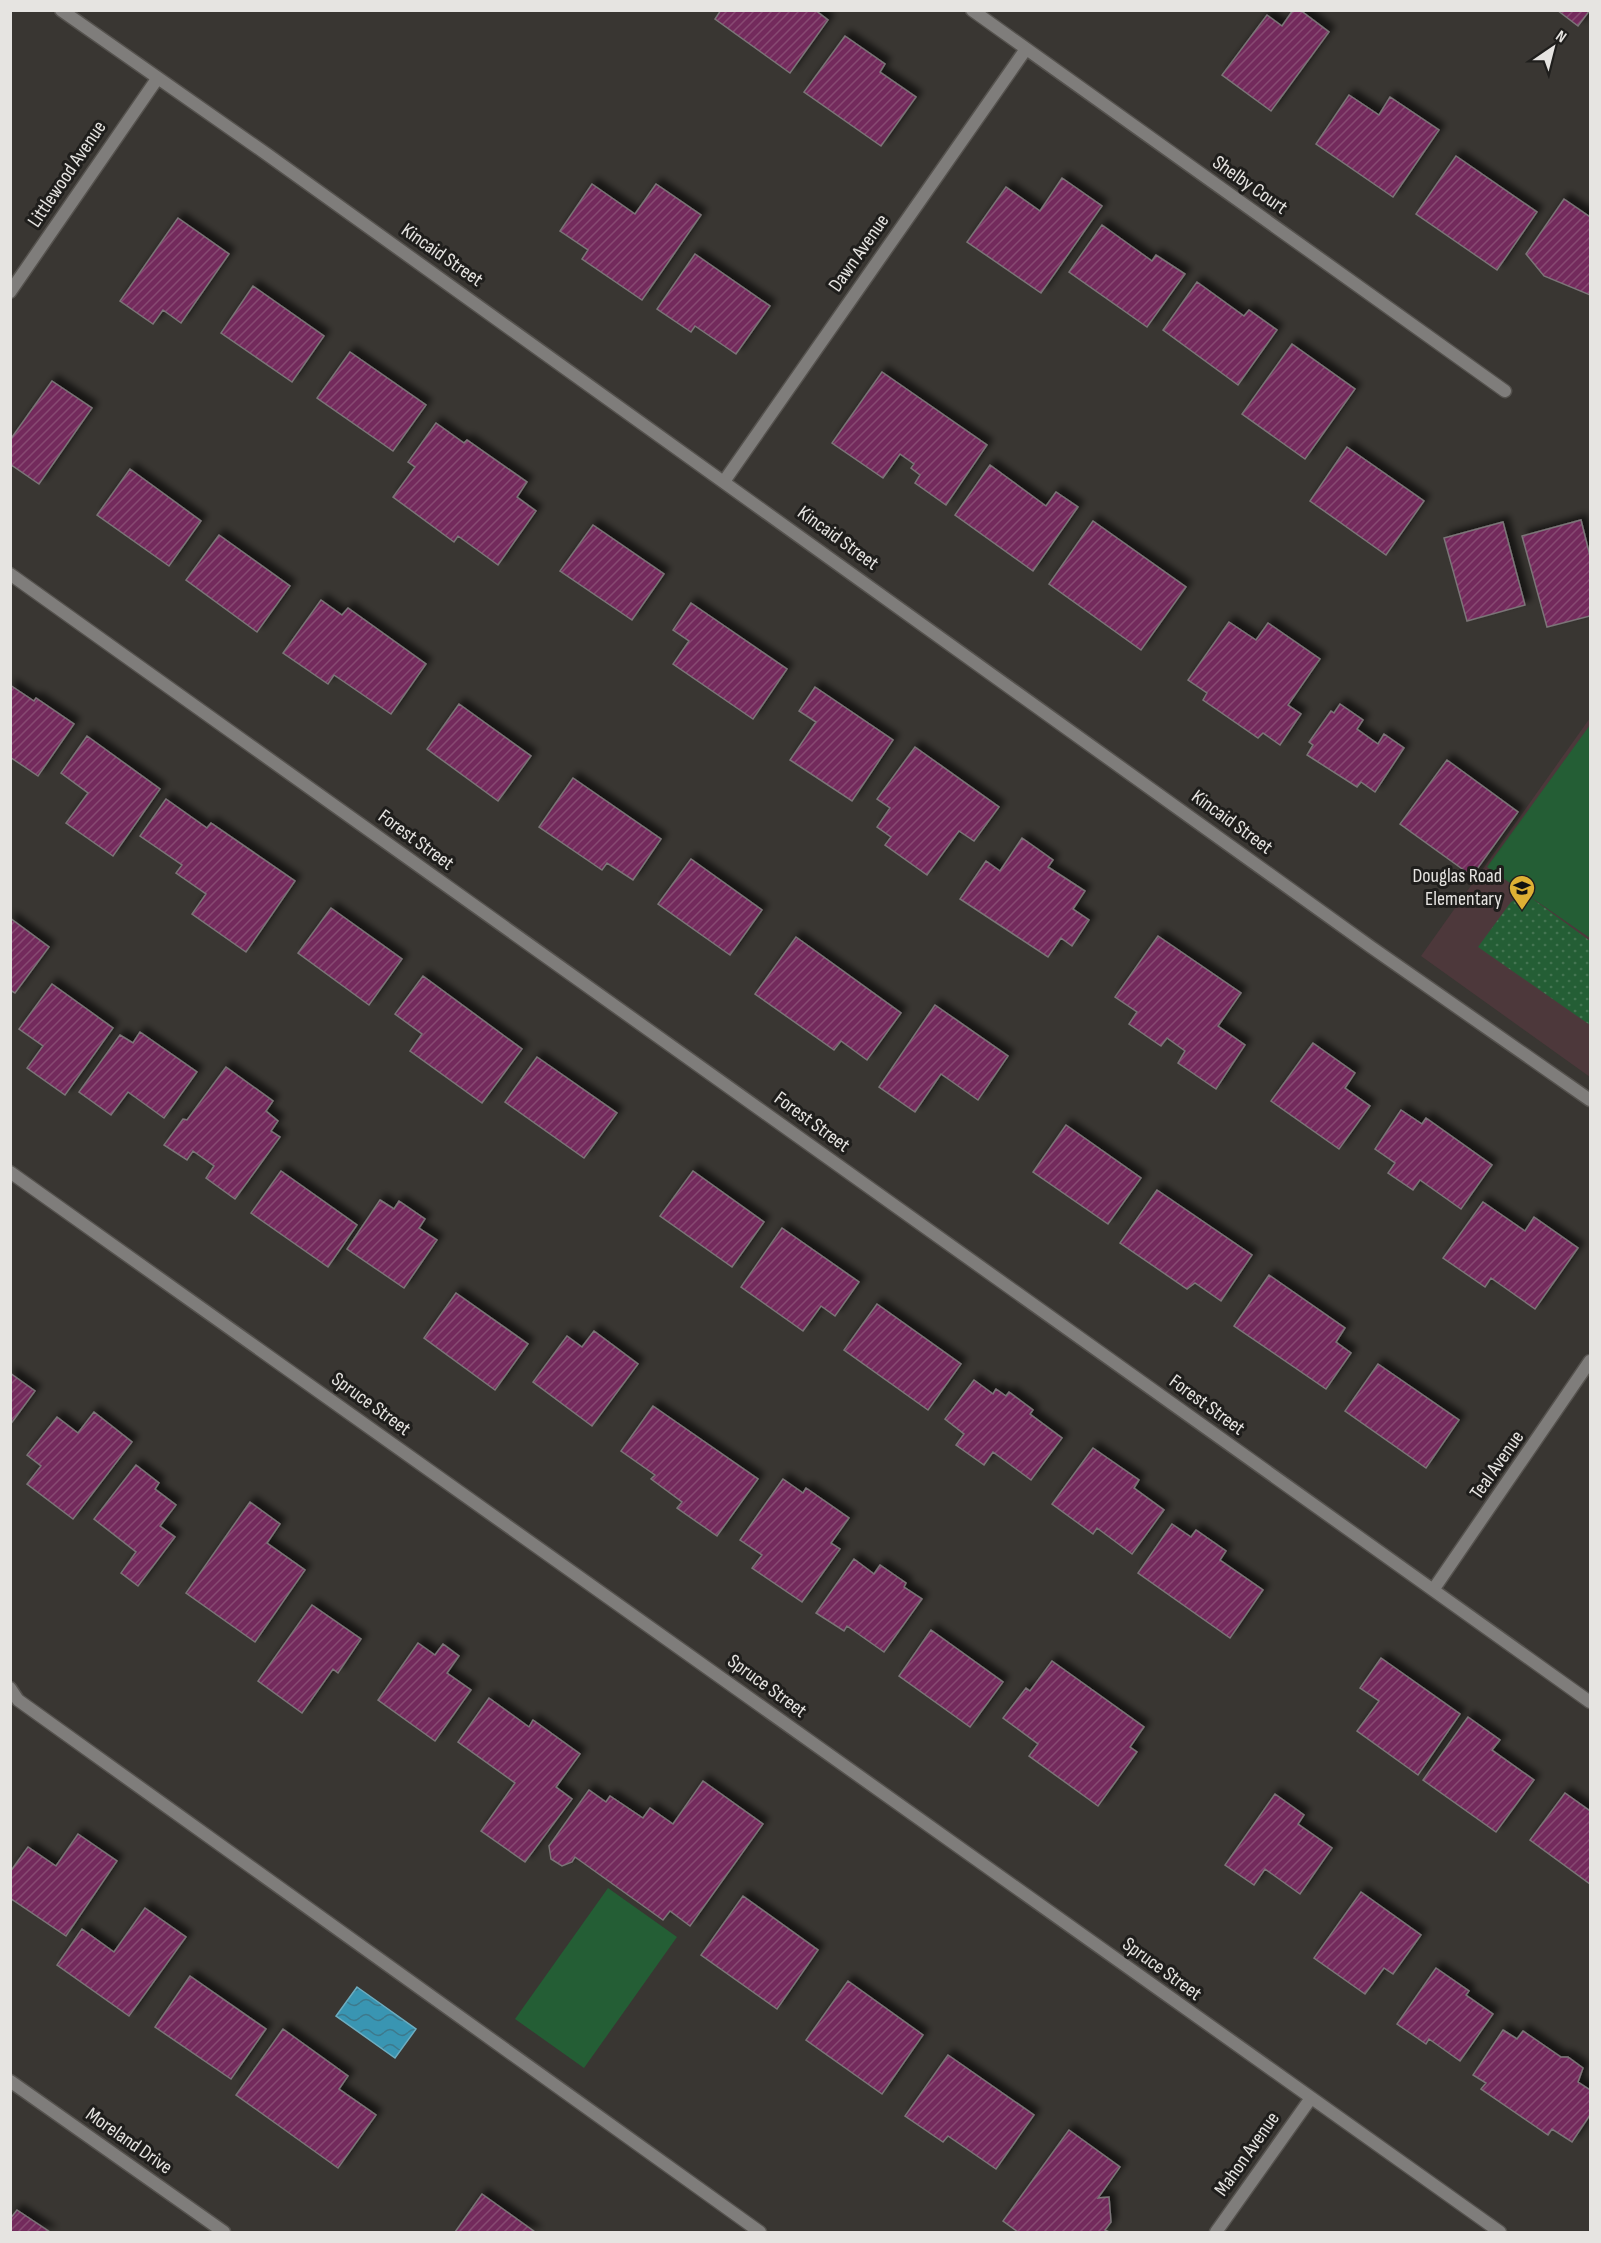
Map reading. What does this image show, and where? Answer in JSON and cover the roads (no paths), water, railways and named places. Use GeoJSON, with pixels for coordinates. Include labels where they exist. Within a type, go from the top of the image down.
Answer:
{"type":"FeatureCollection","features":[{"type":"Feature","properties":{"kind":"street","name":"Kincaid Street"},"geometry":{"type":"LineString","coordinates":[[61,10],[724,480],[1361,940],[1590,1100]]}},
{"type":"Feature","properties":{"kind":"street","name":"Shelby Court"},"geometry":{"type":"LineString","coordinates":[[972,10],[1505,391]]}},
{"type":"Feature","properties":{"kind":"street","name":"Dawn Avenue"},"geometry":{"type":"LineString","coordinates":[[724,480],[1026,49]]}},
{"type":"Feature","properties":{"kind":"street","name":"Littlewood Avenue"},"geometry":{"type":"LineString","coordinates":[[10,292],[157,79]]}},
{"type":"Feature","properties":{"kind":"street","name":"Forest Street"},"geometry":{"type":"LineString","coordinates":[[10,574],[1590,1702]]}},
{"type":"Feature","properties":{"kind":"street","name":"Spruce Street"},"geometry":{"type":"LineString","coordinates":[[10,1172],[1500,2232]]}},
{"type":"Feature","properties":{"kind":"street","name":"Teal Avenue"},"geometry":{"type":"LineString","coordinates":[[1433,1590],[1590,1361]]}},
{"type":"Feature","properties":{"kind":"street"},"geometry":{"type":"LineString","coordinates":[[10,1688],[18,1700],[760,2232]]}},
{"type":"Feature","properties":{"kind":"street","name":"Moreland Drive"},"geometry":{"type":"LineString","coordinates":[[10,2081],[224,2232]]}},
{"type":"Feature","properties":{"kind":"street","name":"Mahon Avenue"},"geometry":{"type":"LineString","coordinates":[[1216,2232],[1311,2098]]}},
{"type":"Feature","properties":{"kind":"water"},"geometry":{"type":"Polygon","coordinates":[[[357,1987],[416,2029],[395,2058],[336,2016],[357,1987]]]}},
{"type":"Feature","properties":{"kind":"place","name":"Douglas Road Elementary"},"geometry":{"type":"Point","coordinates":[1522,911]}}]}
